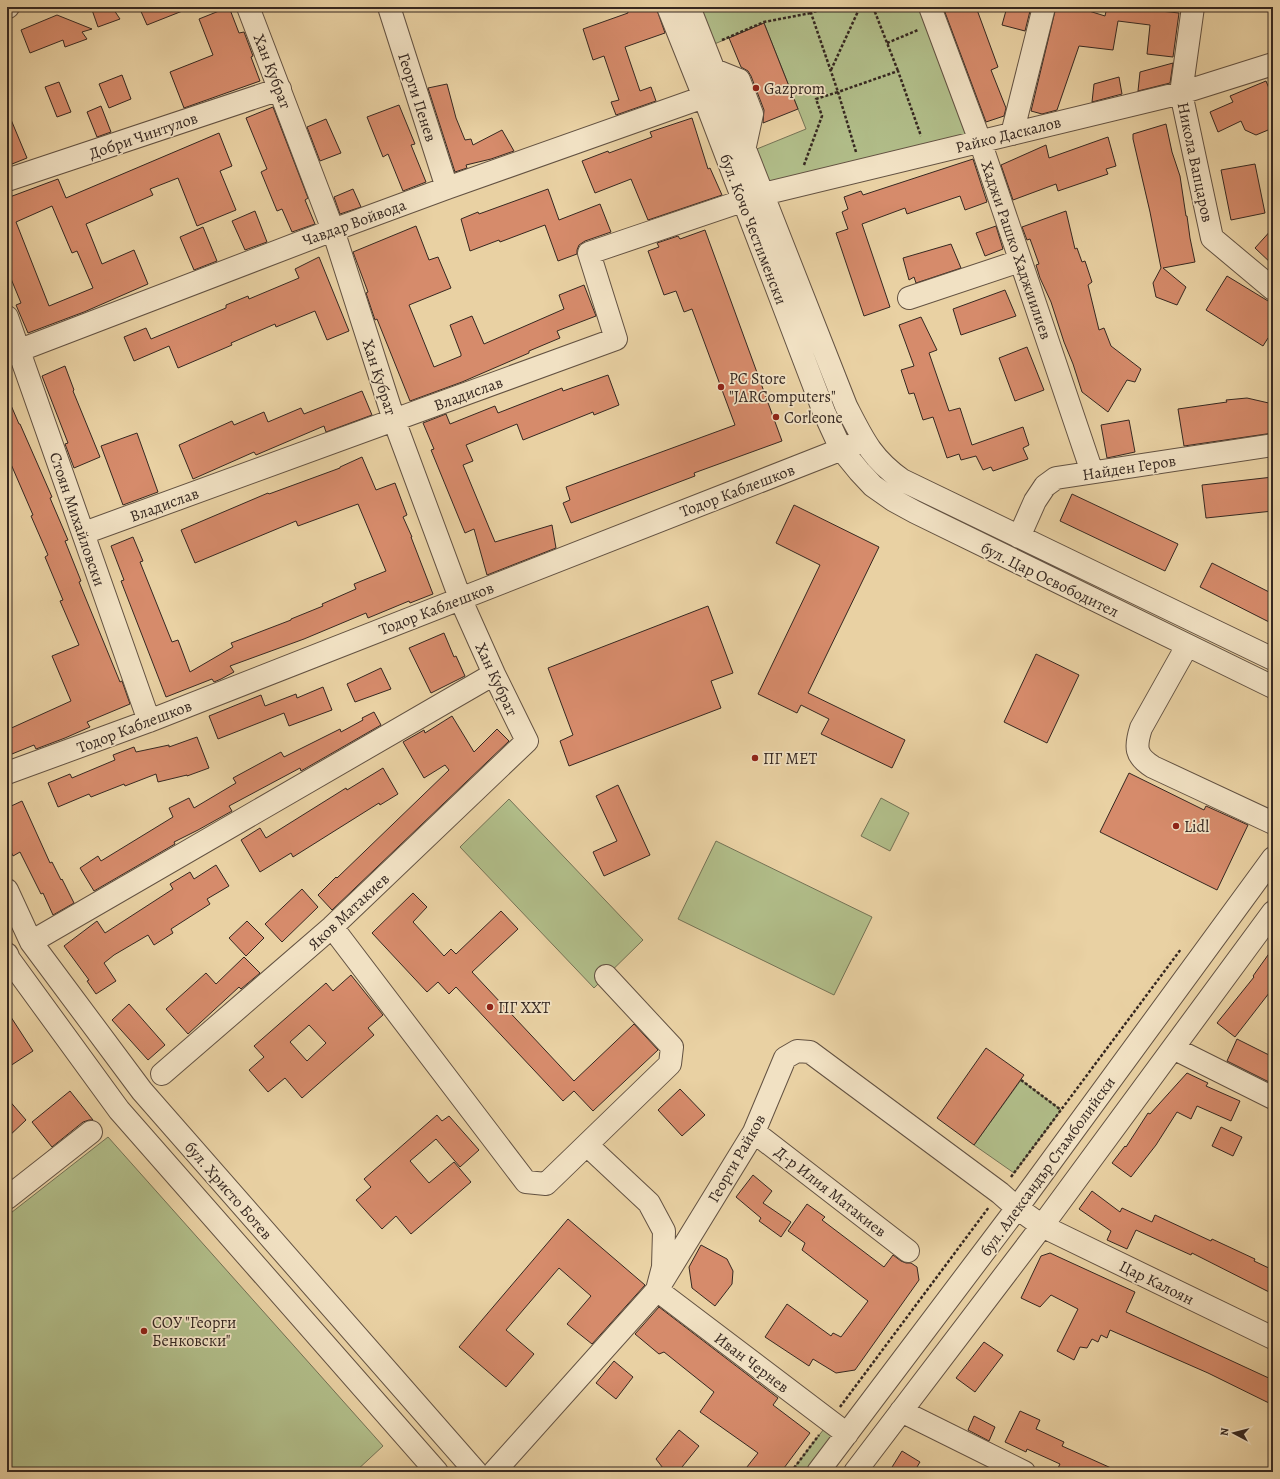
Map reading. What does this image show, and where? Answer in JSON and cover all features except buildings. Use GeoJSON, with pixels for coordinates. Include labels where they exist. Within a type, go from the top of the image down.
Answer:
{"type":"FeatureCollection","features":[{"type":"Feature","properties":{"kind":"street","name":"Хан Кубрат"},"geometry":{"type":"LineString","coordinates":[[248,7],[333,230],[394,420],[460,598],[494,674],[527,741]]}},
{"type":"Feature","properties":{"kind":"street","name":"Георги Пенев"},"geometry":{"type":"LineString","coordinates":[[389,7],[447,188]]}},
{"type":"Feature","properties":{"kind":"street","name":"бул. Кочо Честименски"},"geometry":{"type":"LineString","coordinates":[[668,7],[822,406],[841,449]]}},
{"type":"Feature","properties":{"kind":"street","name":"бул. Кочо Честименски"},"geometry":{"type":"LineString","coordinates":[[689,7],[745,146],[846,406],[864,441]]}},
{"type":"Feature","properties":{"kind":"street"},"geometry":{"type":"LineString","coordinates":[[1012,134],[1044,7]]}},
{"type":"Feature","properties":{"kind":"street","name":"Никола Вапцаров"},"geometry":{"type":"LineString","coordinates":[[1193,7],[1181,93],[1212,238],[1273,289]]}},
{"type":"Feature","properties":{"kind":"street","name":"Хаджи Рашко Хаджиилиев"},"geometry":{"type":"LineString","coordinates":[[933,15],[980,141],[1092,472]]}},
{"type":"Feature","properties":{"kind":"street","name":"Райко Даскалов"},"geometry":{"type":"LineString","coordinates":[[742,200],[797,185],[1181,93],[1273,64]]}},
{"type":"Feature","properties":{"kind":"street","name":"Добри Чинтулов"},"geometry":{"type":"LineString","coordinates":[[7,180],[280,89]]}},
{"type":"Feature","properties":{"kind":"street","name":"Чавдар Войвода"},"geometry":{"type":"LineString","coordinates":[[13,353],[333,230],[704,97]]}},
{"type":"Feature","properties":{"kind":"street","name":"Владислав"},"geometry":{"type":"LineString","coordinates":[[84,533],[616,338],[589,253],[742,200]]}},
{"type":"Feature","properties":{"kind":"street"},"geometry":{"type":"LineString","coordinates":[[908,298],[1020,261]]}},
{"type":"Feature","properties":{"kind":"street","name":"Стоян Михайловски"},"geometry":{"type":"LineString","coordinates":[[7,317],[13,353],[84,533],[149,720]]}},
{"type":"Feature","properties":{"kind":"street","name":"Тодор Каблешков"},"geometry":{"type":"LineString","coordinates":[[7,773],[149,720],[864,441]]}},
{"type":"Feature","properties":{"kind":"street","name":"бул. Цар Освободител"},"geometry":{"type":"LineString","coordinates":[[864,441],[888,471],[902,480],[1273,659]]}},
{"type":"Feature","properties":{"kind":"street","name":"Найден Геров"},"geometry":{"type":"LineString","coordinates":[[1019,537],[1035,501],[1045,486],[1056,478],[1273,445]]}},
{"type":"Feature","properties":{"kind":"street","name":"бул. Цар Освободител"},"geometry":{"type":"LineString","coordinates":[[841,449],[873,486],[893,500],[971,540],[1273,688]]}},
{"type":"Feature","properties":{"kind":"street"},"geometry":{"type":"LineString","coordinates":[[1187,646],[1140,728],[1137,740],[1138,752],[1143,761],[1153,767],[1273,823]]}},
{"type":"Feature","properties":{"kind":"street"},"geometry":{"type":"LineString","coordinates":[[30,942],[494,674]]}},
{"type":"Feature","properties":{"kind":"street","name":"Яков Матакиев"},"geometry":{"type":"LineString","coordinates":[[162,1074],[332,927],[527,741]]}},
{"type":"Feature","properties":{"kind":"street","name":"бул. Александър Стамболийски"},"geometry":{"type":"LineString","coordinates":[[818,1472],[1017,1208],[1273,858]]}},
{"type":"Feature","properties":{"kind":"street","name":"бул. Христо Ботев"},"geometry":{"type":"LineString","coordinates":[[7,890],[30,942],[142,1091],[476,1472]]}},
{"type":"Feature","properties":{"kind":"street","name":"бул. Александър Стамболийски"},"geometry":{"type":"LineString","coordinates":[[855,1472],[1042,1226],[1273,912]]}},
{"type":"Feature","properties":{"kind":"street"},"geometry":{"type":"LineString","coordinates":[[332,927],[526,1182],[546,1184],[670,1064],[672,1047],[606,976]]}},
{"type":"Feature","properties":{"kind":"street","name":"бул. Христо Ботев"},"geometry":{"type":"LineString","coordinates":[[7,954],[9,959],[119,1110],[436,1472]]}},
{"type":"Feature","properties":{"kind":"street"},"geometry":{"type":"LineString","coordinates":[[1173,1048],[1273,1098]]}},
{"type":"Feature","properties":{"kind":"street","name":"Георги Райков"},"geometry":{"type":"LineString","coordinates":[[494,1472],[657,1290],[754,1132],[785,1058],[797,1051],[810,1052],[1000,1193],[1017,1208]]}},
{"type":"Feature","properties":{"kind":"street"},"geometry":{"type":"LineString","coordinates":[[7,1198],[91,1132]]}},
{"type":"Feature","properties":{"kind":"street","name":"Д-р Илия Матакиев"},"geometry":{"type":"LineString","coordinates":[[754,1132],[908,1251]]}},
{"type":"Feature","properties":{"kind":"street"},"geometry":{"type":"LineString","coordinates":[[587,1145],[649,1203],[664,1231],[663,1267],[657,1290]]}},
{"type":"Feature","properties":{"kind":"street","name":"Цар Калоян"},"geometry":{"type":"LineString","coordinates":[[1017,1208],[1042,1226],[1273,1338]]}},
{"type":"Feature","properties":{"kind":"street","name":"Иван Чернев"},"geometry":{"type":"LineString","coordinates":[[657,1290],[847,1434]]}},
{"type":"Feature","properties":{"kind":"street"},"geometry":{"type":"LineString","coordinates":[[901,1411],[1024,1472]]}},
{"type":"Feature","properties":{"kind":"path"},"geometry":{"type":"LineString","coordinates":[[705,48],[729,36],[764,22],[811,13],[827,7]]}},
{"type":"Feature","properties":{"kind":"path"},"geometry":{"type":"LineString","coordinates":[[831,71],[860,7]]}},
{"type":"Feature","properties":{"kind":"path"},"geometry":{"type":"LineString","coordinates":[[873,7],[928,154]]}},
{"type":"Feature","properties":{"kind":"path"},"geometry":{"type":"LineString","coordinates":[[811,13],[838,92],[861,170]]}},
{"type":"Feature","properties":{"kind":"path"},"geometry":{"type":"LineString","coordinates":[[887,43],[933,15]]}},
{"type":"Feature","properties":{"kind":"path"},"geometry":{"type":"LineString","coordinates":[[797,185],[822,116],[816,99],[898,71]]}},
{"type":"Feature","properties":{"kind":"path"},"geometry":{"type":"LineString","coordinates":[[791,1472],[1182,948]]}},
{"type":"Feature","properties":{"kind":"path"},"geometry":{"type":"LineString","coordinates":[[1021,1080],[1061,1110]]}},
{"type":"Feature","properties":{"kind":"green space"},"geometry":{"type":"Polygon","coordinates":[[[689,7],[930,7],[980,141],[763,194],[747,153],[806,129],[764,23],[705,48],[689,7]]]}},
{"type":"Feature","properties":{"kind":"green space"},"geometry":{"type":"Polygon","coordinates":[[[881,798],[909,813],[890,851],[861,836],[881,798]]]}},
{"type":"Feature","properties":{"kind":"green space"},"geometry":{"type":"Polygon","coordinates":[[[509,799],[643,940],[594,988],[460,847],[509,799]]]}},
{"type":"Feature","properties":{"kind":"green space"},"geometry":{"type":"Polygon","coordinates":[[[716,841],[872,917],[834,995],[678,919],[716,841]]]}},
{"type":"Feature","properties":{"kind":"green space"},"geometry":{"type":"Polygon","coordinates":[[[1021,1080],[1061,1110],[1014,1173],[974,1145],[1021,1080]]]}},
{"type":"Feature","properties":{"kind":"green space","name":"СОУ \"Георги Бенковски\""},"geometry":{"type":"Polygon","coordinates":[[[108,1137],[383,1446],[355,1472],[7,1472],[7,1216],[108,1137]]]}},
{"type":"Feature","properties":{"kind":"green space"},"geometry":{"type":"Polygon","coordinates":[[[830,1421],[847,1434],[818,1472],[791,1472],[830,1421]]]}},
{"type":"Feature","properties":{"kind":"place","name":"Gazprom"},"geometry":{"type":"Point","coordinates":[756,88]}},
{"type":"Feature","properties":{"kind":"place","name":"PC Store \"JARComputers\""},"geometry":{"type":"Point","coordinates":[721,387]}},
{"type":"Feature","properties":{"kind":"place","name":"Corleone"},"geometry":{"type":"Point","coordinates":[776,417]}},
{"type":"Feature","properties":{"kind":"place","name":"ПГ МЕТ"},"geometry":{"type":"Point","coordinates":[755,758]}},
{"type":"Feature","properties":{"kind":"place","name":"Lidl"},"geometry":{"type":"Point","coordinates":[1176,826]}},
{"type":"Feature","properties":{"kind":"place","name":"ПГ ХХТ"},"geometry":{"type":"Point","coordinates":[490,1007]}},
{"type":"Feature","properties":{"kind":"place","name":"СОУ \"Георги Бенковски\""},"geometry":{"type":"Point","coordinates":[144,1331]}}]}
